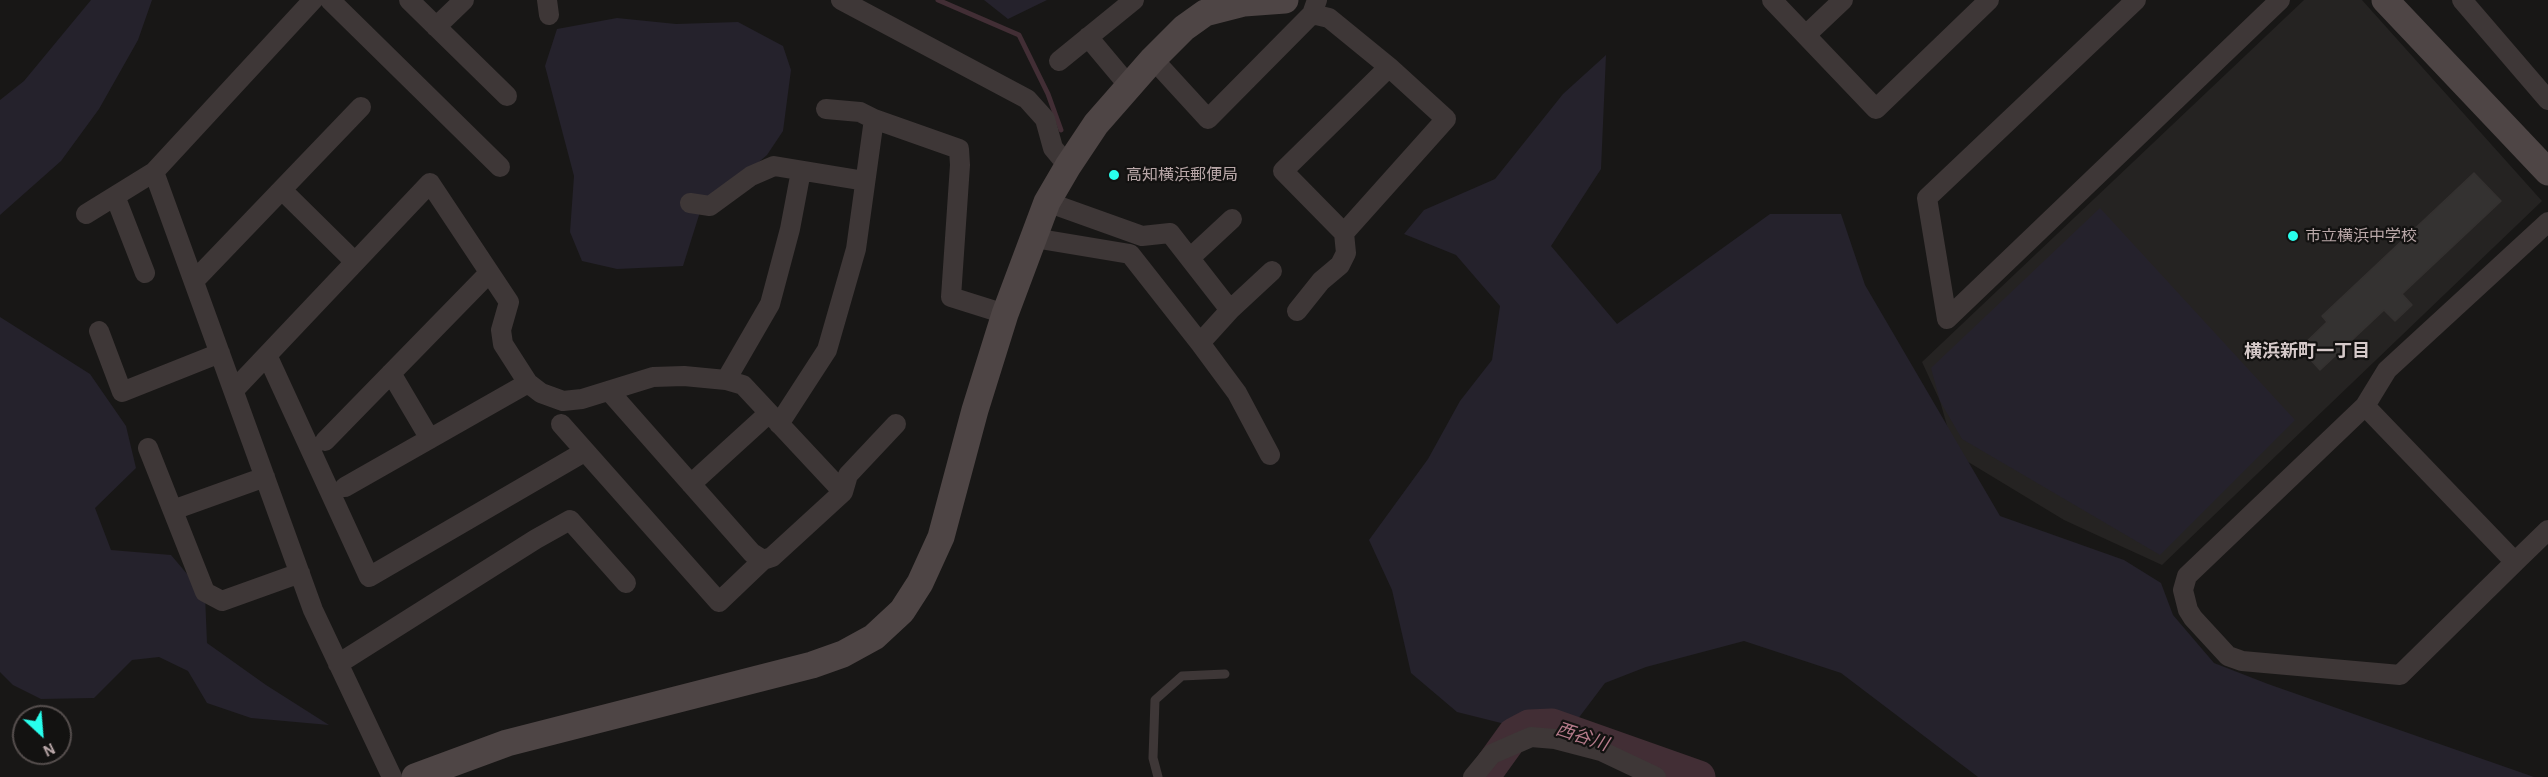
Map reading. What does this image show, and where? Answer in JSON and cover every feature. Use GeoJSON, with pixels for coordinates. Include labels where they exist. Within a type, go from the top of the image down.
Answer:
{"type":"FeatureCollection","features":[{"type":"Feature","properties":{"kind":"street"},"geometry":{"type":"LineString","coordinates":[[86,214],[154,172],[313,0]]}},
{"type":"Feature","properties":{"kind":"street"},"geometry":{"type":"LineString","coordinates":[[330,0],[500,167]]}},
{"type":"Feature","properties":{"kind":"street"},"geometry":{"type":"LineString","coordinates":[[409,0],[507,96]]}},
{"type":"Feature","properties":{"kind":"street"},"geometry":{"type":"LineString","coordinates":[[436,27],[464,0]]}},
{"type":"Feature","properties":{"kind":"street"},"geometry":{"type":"LineString","coordinates":[[841,0],[1027,99],[1045,119],[1053,148],[1068,166]]}},
{"type":"Feature","properties":{"kind":"street"},"geometry":{"type":"LineString","coordinates":[[1059,61],[1134,0]]}},
{"type":"Feature","properties":{"kind":"street"},"geometry":{"type":"LineString","coordinates":[[415,777],[507,743],[812,666],[843,654],[873,637],[902,611],[920,583],[941,537],[975,410],[1005,314],[1047,202],[1068,166],[1096,124],[1153,59],[1184,28],[1205,13],[1244,3],[1285,0]]}},
{"type":"Feature","properties":{"kind":"street"},"geometry":{"type":"LineString","coordinates":[[1772,0],[1876,108],[1989,0]]}},
{"type":"Feature","properties":{"kind":"street"},"geometry":{"type":"LineString","coordinates":[[1806,35],[1843,0]]}},
{"type":"Feature","properties":{"kind":"street"},"geometry":{"type":"LineString","coordinates":[[2136,0],[1928,198],[1947,319],[2280,0]]}},
{"type":"Feature","properties":{"kind":"street"},"geometry":{"type":"LineString","coordinates":[[2385,0],[2548,172]]}},
{"type":"Feature","properties":{"kind":"street"},"geometry":{"type":"LineString","coordinates":[[2462,0],[2548,100]]}},
{"type":"Feature","properties":{"kind":"street"},"geometry":{"type":"LineString","coordinates":[[1153,59],[1208,119],[1315,7],[1446,119],[1344,233]]}},
{"type":"Feature","properties":{"kind":"street"},"geometry":{"type":"LineString","coordinates":[[1088,37],[1129,86]]}},
{"type":"Feature","properties":{"kind":"street"},"geometry":{"type":"LineString","coordinates":[[1297,311],[1321,281],[1340,265],[1346,253],[1344,233],[1283,171],[1389,68]]}},
{"type":"Feature","properties":{"kind":"street"},"geometry":{"type":"LineString","coordinates":[[194,281],[361,107]]}},
{"type":"Feature","properties":{"kind":"street"},"geometry":{"type":"LineString","coordinates":[[826,109],[860,112],[959,148],[960,165],[951,297],[1005,314]]}},
{"type":"Feature","properties":{"kind":"street"},"geometry":{"type":"LineString","coordinates":[[691,484],[774,419],[827,350],[856,249],[874,119]]}},
{"type":"Feature","properties":{"kind":"street"},"geometry":{"type":"LineString","coordinates":[[690,203],[710,207],[751,176],[774,166],[865,181]]}},
{"type":"Feature","properties":{"kind":"street"},"geometry":{"type":"LineString","coordinates":[[726,380],[770,304],[790,229],[801,171]]}},
{"type":"Feature","properties":{"kind":"street"},"geometry":{"type":"LineString","coordinates":[[154,172],[313,610],[392,777]]}},
{"type":"Feature","properties":{"kind":"street"},"geometry":{"type":"LineString","coordinates":[[234,390],[430,183],[509,302],[501,330],[503,344],[528,383],[541,393],[562,400],[582,399],[653,377],[684,376],[726,380],[743,385],[843,492]]}},
{"type":"Feature","properties":{"kind":"street"},"geometry":{"type":"LineString","coordinates":[[282,190],[355,262]]}},
{"type":"Feature","properties":{"kind":"street"},"geometry":{"type":"LineString","coordinates":[[116,196],[145,273]]}},
{"type":"Feature","properties":{"kind":"street"},"geometry":{"type":"LineString","coordinates":[[1047,202],[1142,236],[1170,232],[1230,310]]}},
{"type":"Feature","properties":{"kind":"street"},"geometry":{"type":"LineString","coordinates":[[1190,258],[1232,219]]}},
{"type":"Feature","properties":{"kind":"street"},"geometry":{"type":"LineString","coordinates":[[2548,222],[2387,370],[2365,406],[2187,576],[2183,590],[2188,610],[2228,656],[2242,661],[2400,675],[2548,530]]}},
{"type":"Feature","properties":{"kind":"street"},"geometry":{"type":"LineString","coordinates":[[1034,238],[1130,254],[1237,393],[1270,455]]}},
{"type":"Feature","properties":{"kind":"street"},"geometry":{"type":"LineString","coordinates":[[1200,343],[1230,310],[1272,271]]}},
{"type":"Feature","properties":{"kind":"street"},"geometry":{"type":"LineString","coordinates":[[325,441],[489,273]]}},
{"type":"Feature","properties":{"kind":"street"},"geometry":{"type":"LineString","coordinates":[[99,331],[122,392],[220,353]]}},
{"type":"Feature","properties":{"kind":"street"},"geometry":{"type":"LineString","coordinates":[[267,356],[369,577],[584,452]]}},
{"type":"Feature","properties":{"kind":"street"},"geometry":{"type":"LineString","coordinates":[[391,373],[430,439]]}},
{"type":"Feature","properties":{"kind":"street"},"geometry":{"type":"LineString","coordinates":[[345,487],[528,383]]}},
{"type":"Feature","properties":{"kind":"street"},"geometry":{"type":"LineString","coordinates":[[609,391],[752,553],[763,560]]}},
{"type":"Feature","properties":{"kind":"street"},"geometry":{"type":"LineString","coordinates":[[2365,406],[2516,562]]}},
{"type":"Feature","properties":{"kind":"street"},"geometry":{"type":"LineString","coordinates":[[561,424],[719,602],[763,560],[772,557],[843,492],[848,475],[896,424]]}},
{"type":"Feature","properties":{"kind":"street"},"geometry":{"type":"LineString","coordinates":[[148,448],[205,592],[222,601],[300,573]]}},
{"type":"Feature","properties":{"kind":"street"},"geometry":{"type":"LineString","coordinates":[[173,510],[265,477]]}},
{"type":"Feature","properties":{"kind":"street"},"geometry":{"type":"LineString","coordinates":[[338,664],[570,520],[626,583]]}},
{"type":"Feature","properties":{"kind":"street"},"geometry":{"type":"LineString","coordinates":[[1473,777],[1492,754],[1531,737],[1555,739],[1602,752],[1656,777]]}},
{"type":"Feature","properties":{"kind":"lane"},"geometry":{"type":"LineString","coordinates":[[1158,777],[1153,758],[1155,700],[1182,676],[1225,674]]}},
{"type":"Feature","properties":{"kind":"shaded area"},"geometry":{"type":"Polygon","coordinates":[[[91,0],[152,0],[138,40],[99,109],[61,161],[0,215],[0,100],[24,81],[91,0]]]}},
{"type":"Feature","properties":{"kind":"shaded area"},"geometry":{"type":"Polygon","coordinates":[[[984,0],[1047,0],[1008,19],[984,0]]]}},
{"type":"Feature","properties":{"kind":"shaded area"},"geometry":{"type":"Polygon","coordinates":[[[2304,0],[2362,0],[2542,201],[2162,565],[2064,520],[1955,454],[1940,401],[1922,362],[2304,0]]]}},
{"type":"Feature","properties":{"kind":"shaded area"},"geometry":{"type":"Polygon","coordinates":[[[617,18],[676,24],[738,22],[783,46],[791,70],[783,131],[767,155],[700,212],[683,266],[617,269],[582,261],[570,232],[574,176],[545,66],[557,29],[617,18]]]}},
{"type":"Feature","properties":{"kind":"shaded area"},"geometry":{"type":"Polygon","coordinates":[[[1606,55],[1601,169],[1551,246],[1617,324],[1770,214],[1841,214],[1865,285],[2000,516],[2124,560],[2161,583],[2173,615],[2214,663],[2534,777],[1978,777],[1841,673],[1744,641],[1646,667],[1605,683],[1568,732],[1521,728],[1457,712],[1411,673],[1392,590],[1369,540],[1428,459],[1460,401],[1492,360],[1500,306],[1456,255],[1404,234],[1424,210],[1495,179],[1563,94],[1606,55]]]}},
{"type":"Feature","properties":{"kind":"shaded area"},"geometry":{"type":"Polygon","coordinates":[[[2100,208],[2295,420],[2160,555],[1962,439],[1940,401],[1931,368],[2100,208]]]}},
{"type":"Feature","properties":{"kind":"shaded area"},"geometry":{"type":"Polygon","coordinates":[[[0,317],[90,374],[126,426],[136,468],[95,508],[111,550],[171,555],[205,595],[207,643],[266,685],[329,725],[251,718],[207,703],[188,671],[159,657],[132,660],[94,698],[41,699],[13,685],[0,672],[0,317]]]}},
{"type":"Feature","properties":{"kind":"building"},"geometry":{"type":"Polygon","coordinates":[[[2474,173],[2501,201],[2402,294],[2412,305],[2395,321],[2384,310],[2320,370],[2300,348],[2327,322],[2322,316],[2474,173]]]}},
{"type":"Feature","properties":{"kind":"waterway"},"geometry":{"type":"LineString","coordinates":[[938,0],[1019,35],[1048,94],[1061,130]]}},
{"type":"Feature","properties":{"kind":"waterway","name":"西谷川"},"geometry":{"type":"LineString","coordinates":[[1491,766],[1514,734],[1529,726],[1552,725],[1699,777]]}},
{"type":"Feature","properties":{"kind":"place","name":"高知横浜郵便局"},"geometry":{"type":"Point","coordinates":[1114,175]}},
{"type":"Feature","properties":{"kind":"place","name":"市立横浜中学校"},"geometry":{"type":"Point","coordinates":[2293,236]}},
{"type":"Feature","properties":{"kind":"district","name":"横浜新町一丁目"},"geometry":{"type":"Point","coordinates":[2307,352]}}]}
